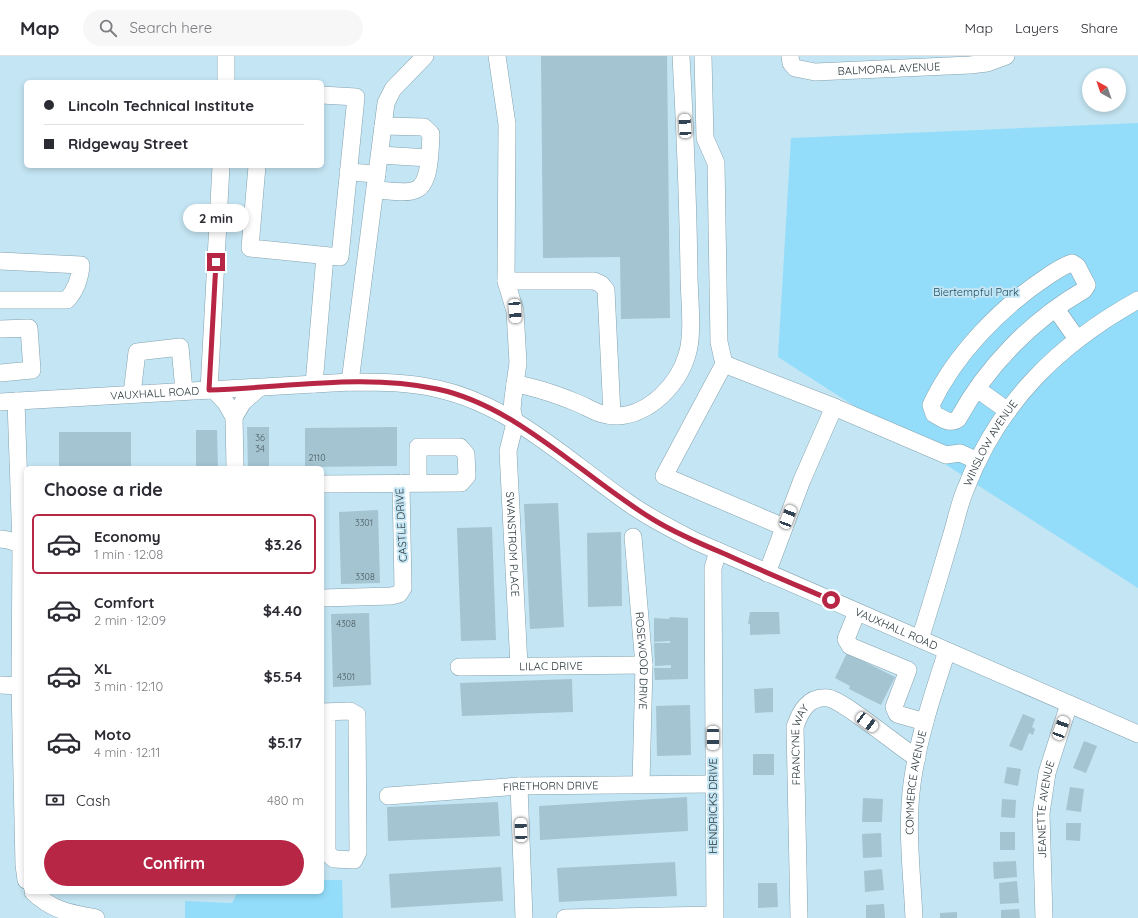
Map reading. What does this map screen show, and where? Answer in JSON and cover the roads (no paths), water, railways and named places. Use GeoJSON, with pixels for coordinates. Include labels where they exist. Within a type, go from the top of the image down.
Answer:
{"type":"FeatureCollection","features":[{"type":"Feature","properties":{"kind":"street"},"geometry":{"type":"LineString","coordinates":[[226,56],[226,80]]}},
{"type":"Feature","properties":{"kind":"street"},"geometry":{"type":"LineString","coordinates":[[350,382],[386,103],[392,89],[425,56]]}},
{"type":"Feature","properties":{"kind":"street"},"geometry":{"type":"LineString","coordinates":[[497,56],[507,124],[506,281],[515,311],[516,326],[518,363],[512,410],[515,423]]}},
{"type":"Feature","properties":{"kind":"street"},"geometry":{"type":"LineString","coordinates":[[515,384],[532,387],[578,403],[595,412],[612,415],[633,413],[657,400],[681,371],[687,355],[690,328],[688,177],[681,56]]}},
{"type":"Feature","properties":{"kind":"street"},"geometry":{"type":"LineString","coordinates":[[704,56],[705,138],[716,163],[719,342],[724,364],[664,476],[784,527]]}},
{"type":"Feature","properties":{"kind":"street","name":"BALMORAL AVENUE"},"geometry":{"type":"LineString","coordinates":[[792,62],[815,72],[921,61],[970,65],[987,63],[1006,56]]}},
{"type":"Feature","properties":{"kind":"street"},"geometry":{"type":"LineString","coordinates":[[257,168],[250,248],[340,257],[356,97],[324,95]]}},
{"type":"Feature","properties":{"kind":"street"},"geometry":{"type":"LineString","coordinates":[[348,172],[376,182],[414,191],[422,187],[427,179],[431,134],[424,127],[383,126]]}},
{"type":"Feature","properties":{"kind":"street"},"geometry":{"type":"LineString","coordinates":[[380,155],[429,158]]}},
{"type":"Feature","properties":{"kind":"street"},"geometry":{"type":"LineString","coordinates":[[221,168],[211,390],[226,403],[234,417],[235,466]]}},
{"type":"Feature","properties":{"kind":"street"},"geometry":{"type":"LineString","coordinates":[[314,384],[325,256]]}},
{"type":"Feature","properties":{"kind":"street"},"geometry":{"type":"LineString","coordinates":[[0,261],[81,265],[78,283],[73,294],[67,300],[0,300]]}},
{"type":"Feature","properties":{"kind":"street"},"geometry":{"type":"LineString","coordinates":[[1072,263],[1077,266],[1087,285],[1084,290],[1056,308],[1030,329],[1009,350],[977,389],[958,419],[954,422],[948,422],[934,414],[931,410],[931,406],[937,392],[981,334],[1020,297],[1041,281],[1072,263]]}},
{"type":"Feature","properties":{"kind":"street"},"geometry":{"type":"LineString","coordinates":[[506,281],[594,281],[601,284],[606,290],[612,415]]}},
{"type":"Feature","properties":{"kind":"street","name":"WINSLOW AVENUE"},"geometry":{"type":"LineString","coordinates":[[920,639],[965,489],[978,461],[1000,422],[1023,391],[1048,364],[1077,339],[1108,317],[1138,300]]}},
{"type":"Feature","properties":{"kind":"street"},"geometry":{"type":"LineString","coordinates":[[1056,308],[1077,339]]}},
{"type":"Feature","properties":{"kind":"street"},"geometry":{"type":"LineString","coordinates":[[0,329],[28,328],[32,370],[0,373]]}},
{"type":"Feature","properties":{"kind":"street"},"geometry":{"type":"LineString","coordinates":[[132,394],[138,352],[180,348],[184,391]]}},
{"type":"Feature","properties":{"kind":"street"},"geometry":{"type":"LineString","coordinates":[[724,364],[834,407],[946,455],[960,453],[978,461]]}},
{"type":"Feature","properties":{"kind":"street","name":"VAUXHALL ROAD"},"geometry":{"type":"LineString","coordinates":[[8,401],[350,382],[404,383],[439,389],[472,400],[538,436],[655,521],[767,573],[1138,734]]}},
{"type":"Feature","properties":{"kind":"street"},"geometry":{"type":"LineString","coordinates":[[234,417],[242,402],[259,388]]}},
{"type":"Feature","properties":{"kind":"street"},"geometry":{"type":"LineString","coordinates":[[977,389],[1008,411]]}},
{"type":"Feature","properties":{"kind":"street"},"geometry":{"type":"LineString","coordinates":[[8,401],[24,545],[20,686],[24,724],[24,865]]}},
{"type":"Feature","properties":{"kind":"street"},"geometry":{"type":"LineString","coordinates":[[767,573],[802,480],[834,407]]}},
{"type":"Feature","properties":{"kind":"street","name":"SWANSTROM PLACE"},"geometry":{"type":"LineString","coordinates":[[515,423],[508,451],[519,666]]}},
{"type":"Feature","properties":{"kind":"street","name":"CASTLE DRIVE"},"geometry":{"type":"LineString","coordinates":[[324,484],[409,483],[404,588],[399,594],[391,596],[324,598]]}},
{"type":"Feature","properties":{"kind":"street","name":"ROSEWOOD DRIVE"},"geometry":{"type":"LineString","coordinates":[[633,537],[644,665],[641,784]]}},
{"type":"Feature","properties":{"kind":"street"},"geometry":{"type":"LineString","coordinates":[[0,539],[24,545]]}},
{"type":"Feature","properties":{"kind":"street","name":"HENDRICKS DRIVE"},"geometry":{"type":"LineString","coordinates":[[714,916],[713,568],[718,551]]}},
{"type":"Feature","properties":{"kind":"street"},"geometry":{"type":"LineString","coordinates":[[857,612],[846,639],[847,643],[850,646],[908,670],[894,707],[894,711],[897,714],[925,722]]}},
{"type":"Feature","properties":{"kind":"street","name":"COMMERCE AVENUE"},"geometry":{"type":"LineString","coordinates":[[914,918],[910,823],[912,784],[925,722],[947,651]]}},
{"type":"Feature","properties":{"kind":"street","name":"LILAC DRIVE"},"geometry":{"type":"LineString","coordinates":[[458,667],[644,665]]}},
{"type":"Feature","properties":{"kind":"street"},"geometry":{"type":"LineString","coordinates":[[0,685],[20,686]]}},
{"type":"Feature","properties":{"kind":"street","name":"FRANCYNE WAY"},"geometry":{"type":"LineString","coordinates":[[799,918],[795,728],[801,711],[813,701],[828,698],[844,705],[917,758]]}},
{"type":"Feature","properties":{"kind":"street","name":"JEANETTE AVENUE"},"geometry":{"type":"LineString","coordinates":[[1044,918],[1042,813],[1047,773],[1069,704]]}},
{"type":"Feature","properties":{"kind":"street"},"geometry":{"type":"LineString","coordinates":[[350,711],[357,715],[358,852],[354,860],[334,860],[327,853],[324,712],[350,711]]}},
{"type":"Feature","properties":{"kind":"street","name":"FIRETHORN DRIVE"},"geometry":{"type":"LineString","coordinates":[[388,796],[519,786],[713,784]]}},
{"type":"Feature","properties":{"kind":"street"},"geometry":{"type":"LineString","coordinates":[[519,786],[524,918]]}},
{"type":"Feature","properties":{"kind":"street"},"geometry":{"type":"LineString","coordinates":[[36,894],[41,900],[58,910],[96,918]]}},
{"type":"Feature","properties":{"kind":"street"},"geometry":{"type":"LineString","coordinates":[[565,918],[714,916]]}},
{"type":"Feature","properties":{"kind":"park label","name":"Biertempful Park"},"geometry":{"type":"Point","coordinates":[976,292]}}]}
